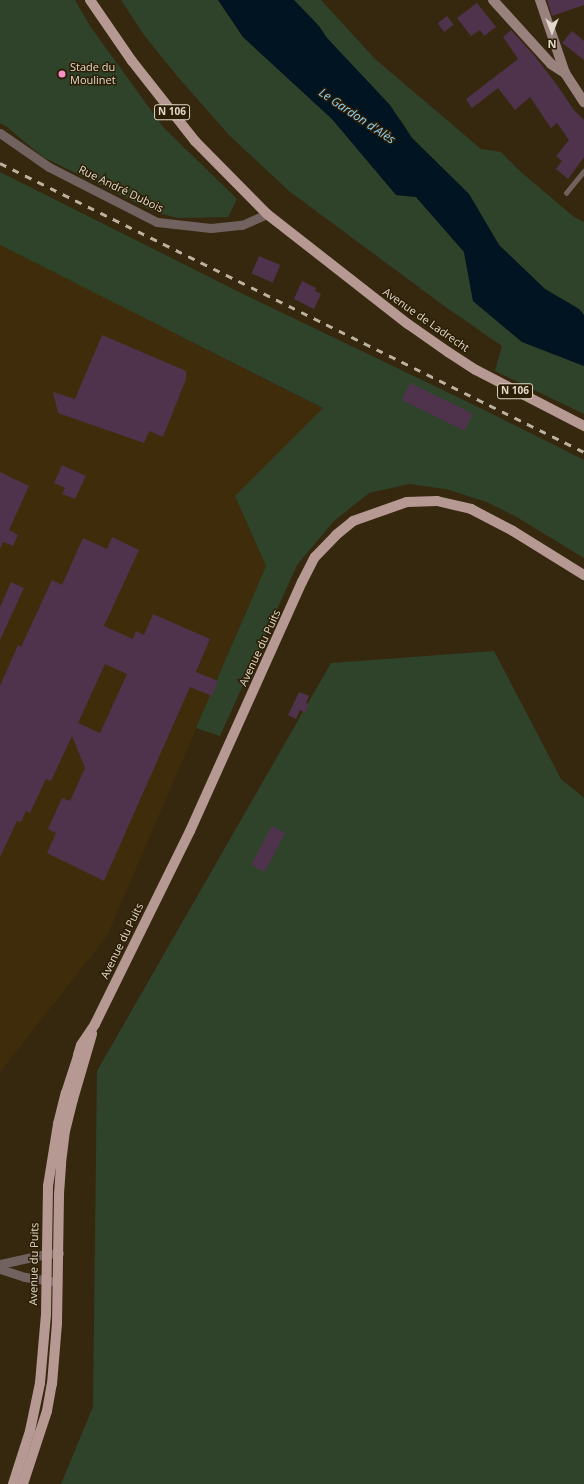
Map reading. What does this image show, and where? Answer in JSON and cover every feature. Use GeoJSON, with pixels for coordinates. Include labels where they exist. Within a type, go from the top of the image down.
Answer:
{"type":"FeatureCollection","features":[{"type":"Feature","properties":{"kind":"main road","name":"N 106"},"geometry":{"type":"LineString","coordinates":[[90,0],[132,61],[195,141],[267,214]]}},
{"type":"Feature","properties":{"kind":"main road"},"geometry":{"type":"LineString","coordinates":[[493,0],[551,64],[565,73]]}},
{"type":"Feature","properties":{"kind":"main road"},"geometry":{"type":"LineString","coordinates":[[540,0],[565,73],[584,102]]}},
{"type":"Feature","properties":{"kind":"main road","name":"Avenue de Ladrecht"},"geometry":{"type":"LineString","coordinates":[[267,214],[402,320],[476,370],[584,426]]}},
{"type":"Feature","properties":{"kind":"main road","name":"Avenue du Puits"},"geometry":{"type":"LineString","coordinates":[[13,1484],[30,1431],[40,1383],[46,1315],[48,1186],[58,1124],[81,1045],[95,1024],[190,832],[302,582],[315,557],[336,535],[353,521],[383,509],[407,502],[438,501],[471,510],[513,531],[584,575]]}},
{"type":"Feature","properties":{"kind":"main road","name":"Avenue du Puits"},"geometry":{"type":"LineString","coordinates":[[23,1484],[47,1411],[52,1384],[57,1323],[59,1194],[65,1131],[77,1082],[95,1024]]}},
{"type":"Feature","properties":{"kind":"street","name":"Rue André Dubois"},"geometry":{"type":"LineString","coordinates":[[0,133],[49,167],[157,222],[212,228],[242,225],[267,214]]}},
{"type":"Feature","properties":{"kind":"street"},"geometry":{"type":"LineString","coordinates":[[0,1264],[46,1254],[59,1253]]}},
{"type":"Feature","properties":{"kind":"street"},"geometry":{"type":"LineString","coordinates":[[0,1269],[25,1277],[58,1282]]}},
{"type":"Feature","properties":{"kind":"lane"},"geometry":{"type":"LineString","coordinates":[[566,193],[584,171]]}},
{"type":"Feature","properties":{"kind":"shaded area"},"geometry":{"type":"Polygon","coordinates":[[[0,245],[323,408],[235,496],[266,566],[107,936],[0,1072],[0,245]]]}},
{"type":"Feature","properties":{"kind":"green space","name":"Stade du Moulinet"},"geometry":{"type":"Polygon","coordinates":[[[0,0],[75,0],[90,26],[163,127],[237,199],[228,217],[178,218],[155,212],[43,157],[7,127],[0,123],[0,0]]]}},
{"type":"Feature","properties":{"kind":"green space"},"geometry":{"type":"Polygon","coordinates":[[[121,0],[218,0],[243,37],[332,119],[396,195],[416,197],[464,252],[473,301],[522,342],[584,366],[584,414],[495,371],[502,346],[447,308],[289,191],[229,135],[178,77],[144,35],[121,0]]]}},
{"type":"Feature","properties":{"kind":"green space"},"geometry":{"type":"Polygon","coordinates":[[[294,0],[321,0],[375,59],[481,149],[501,152],[522,173],[574,217],[584,222],[584,315],[579,309],[545,289],[499,245],[469,194],[412,138],[403,123],[327,38],[319,26],[294,0]]]}},
{"type":"Feature","properties":{"kind":"green space"},"geometry":{"type":"Polygon","coordinates":[[[0,172],[243,294],[476,406],[584,460],[584,558],[515,516],[487,502],[446,489],[409,484],[369,493],[334,521],[297,565],[220,736],[196,728],[266,566],[235,496],[323,408],[0,245],[0,172]]]}},
{"type":"Feature","properties":{"kind":"green space"},"geometry":{"type":"Polygon","coordinates":[[[494,651],[561,779],[584,798],[584,1484],[61,1484],[93,1407],[97,1071],[331,663],[494,651]]]}},
{"type":"Feature","properties":{"kind":"water","name":"Le Gardon d'Alès"},"geometry":{"type":"Polygon","coordinates":[[[218,0],[294,0],[319,26],[327,38],[390,105],[412,138],[469,194],[499,245],[545,289],[579,309],[584,315],[584,366],[522,342],[473,301],[464,252],[416,197],[396,195],[332,119],[243,37],[218,0]]]}},
{"type":"Feature","properties":{"kind":"building"},"geometry":{"type":"Polygon","coordinates":[[[547,0],[584,0],[584,5],[552,16],[547,0]]]}},
{"type":"Feature","properties":{"kind":"building"},"geometry":{"type":"Polygon","coordinates":[[[477,3],[496,27],[484,36],[480,30],[471,36],[457,18],[477,3]]]}},
{"type":"Feature","properties":{"kind":"building"},"geometry":{"type":"Polygon","coordinates":[[[447,16],[454,25],[444,32],[438,23],[447,16]]]}},
{"type":"Feature","properties":{"kind":"building"},"geometry":{"type":"Polygon","coordinates":[[[511,30],[533,54],[573,109],[584,120],[584,157],[568,179],[556,169],[562,161],[556,156],[569,140],[557,123],[551,128],[530,97],[515,110],[498,88],[472,108],[466,99],[518,59],[503,37],[511,30]]]}},
{"type":"Feature","properties":{"kind":"building"},"geometry":{"type":"Polygon","coordinates":[[[572,31],[584,41],[584,60],[562,43],[572,31]]]}},
{"type":"Feature","properties":{"kind":"building"},"geometry":{"type":"Polygon","coordinates":[[[259,256],[280,265],[273,282],[252,273],[259,256]]]}},
{"type":"Feature","properties":{"kind":"building"},"geometry":{"type":"Polygon","coordinates":[[[302,281],[316,288],[315,291],[321,294],[314,309],[294,299],[302,281]]]}},
{"type":"Feature","properties":{"kind":"building"},"geometry":{"type":"Polygon","coordinates":[[[102,335],[186,371],[186,379],[163,437],[149,431],[144,443],[58,413],[53,392],[75,399],[102,335]]]}},
{"type":"Feature","properties":{"kind":"building"},"geometry":{"type":"Polygon","coordinates":[[[410,383],[473,414],[465,431],[402,400],[410,383]]]}},
{"type":"Feature","properties":{"kind":"building"},"geometry":{"type":"Polygon","coordinates":[[[62,465],[86,476],[75,499],[62,494],[65,488],[54,483],[62,465]]]}},
{"type":"Feature","properties":{"kind":"building"},"geometry":{"type":"Polygon","coordinates":[[[0,472],[29,486],[9,530],[18,535],[13,546],[3,542],[0,549],[0,472]]]}},
{"type":"Feature","properties":{"kind":"building"},"geometry":{"type":"Polygon","coordinates":[[[112,537],[139,550],[104,626],[133,639],[136,631],[144,635],[153,614],[210,639],[196,672],[218,681],[212,696],[190,687],[104,881],[47,853],[56,833],[48,829],[62,798],[70,801],[85,768],[72,736],[51,781],[46,779],[30,813],[26,811],[21,822],[17,821],[0,857],[0,686],[18,645],[21,647],[52,580],[62,585],[83,538],[107,549],[112,537]],[[105,664],[78,723],[100,733],[127,674],[105,664]]]}},
{"type":"Feature","properties":{"kind":"building"},"geometry":{"type":"Polygon","coordinates":[[[11,582],[24,588],[0,640],[0,607],[11,582]]]}},
{"type":"Feature","properties":{"kind":"building"},"geometry":{"type":"Polygon","coordinates":[[[299,692],[309,696],[306,703],[309,704],[305,713],[300,710],[296,719],[288,715],[299,692]]]}},
{"type":"Feature","properties":{"kind":"building"},"geometry":{"type":"Polygon","coordinates":[[[272,826],[285,833],[265,872],[251,865],[272,826]]]}},
{"type":"Feature","properties":{"kind":"railway"},"geometry":{"type":"LineString","coordinates":[[0,163],[584,452]]}},
{"type":"Feature","properties":{"kind":"place","name":"Stade du Moulinet"},"geometry":{"type":"Point","coordinates":[62,74]}}]}
